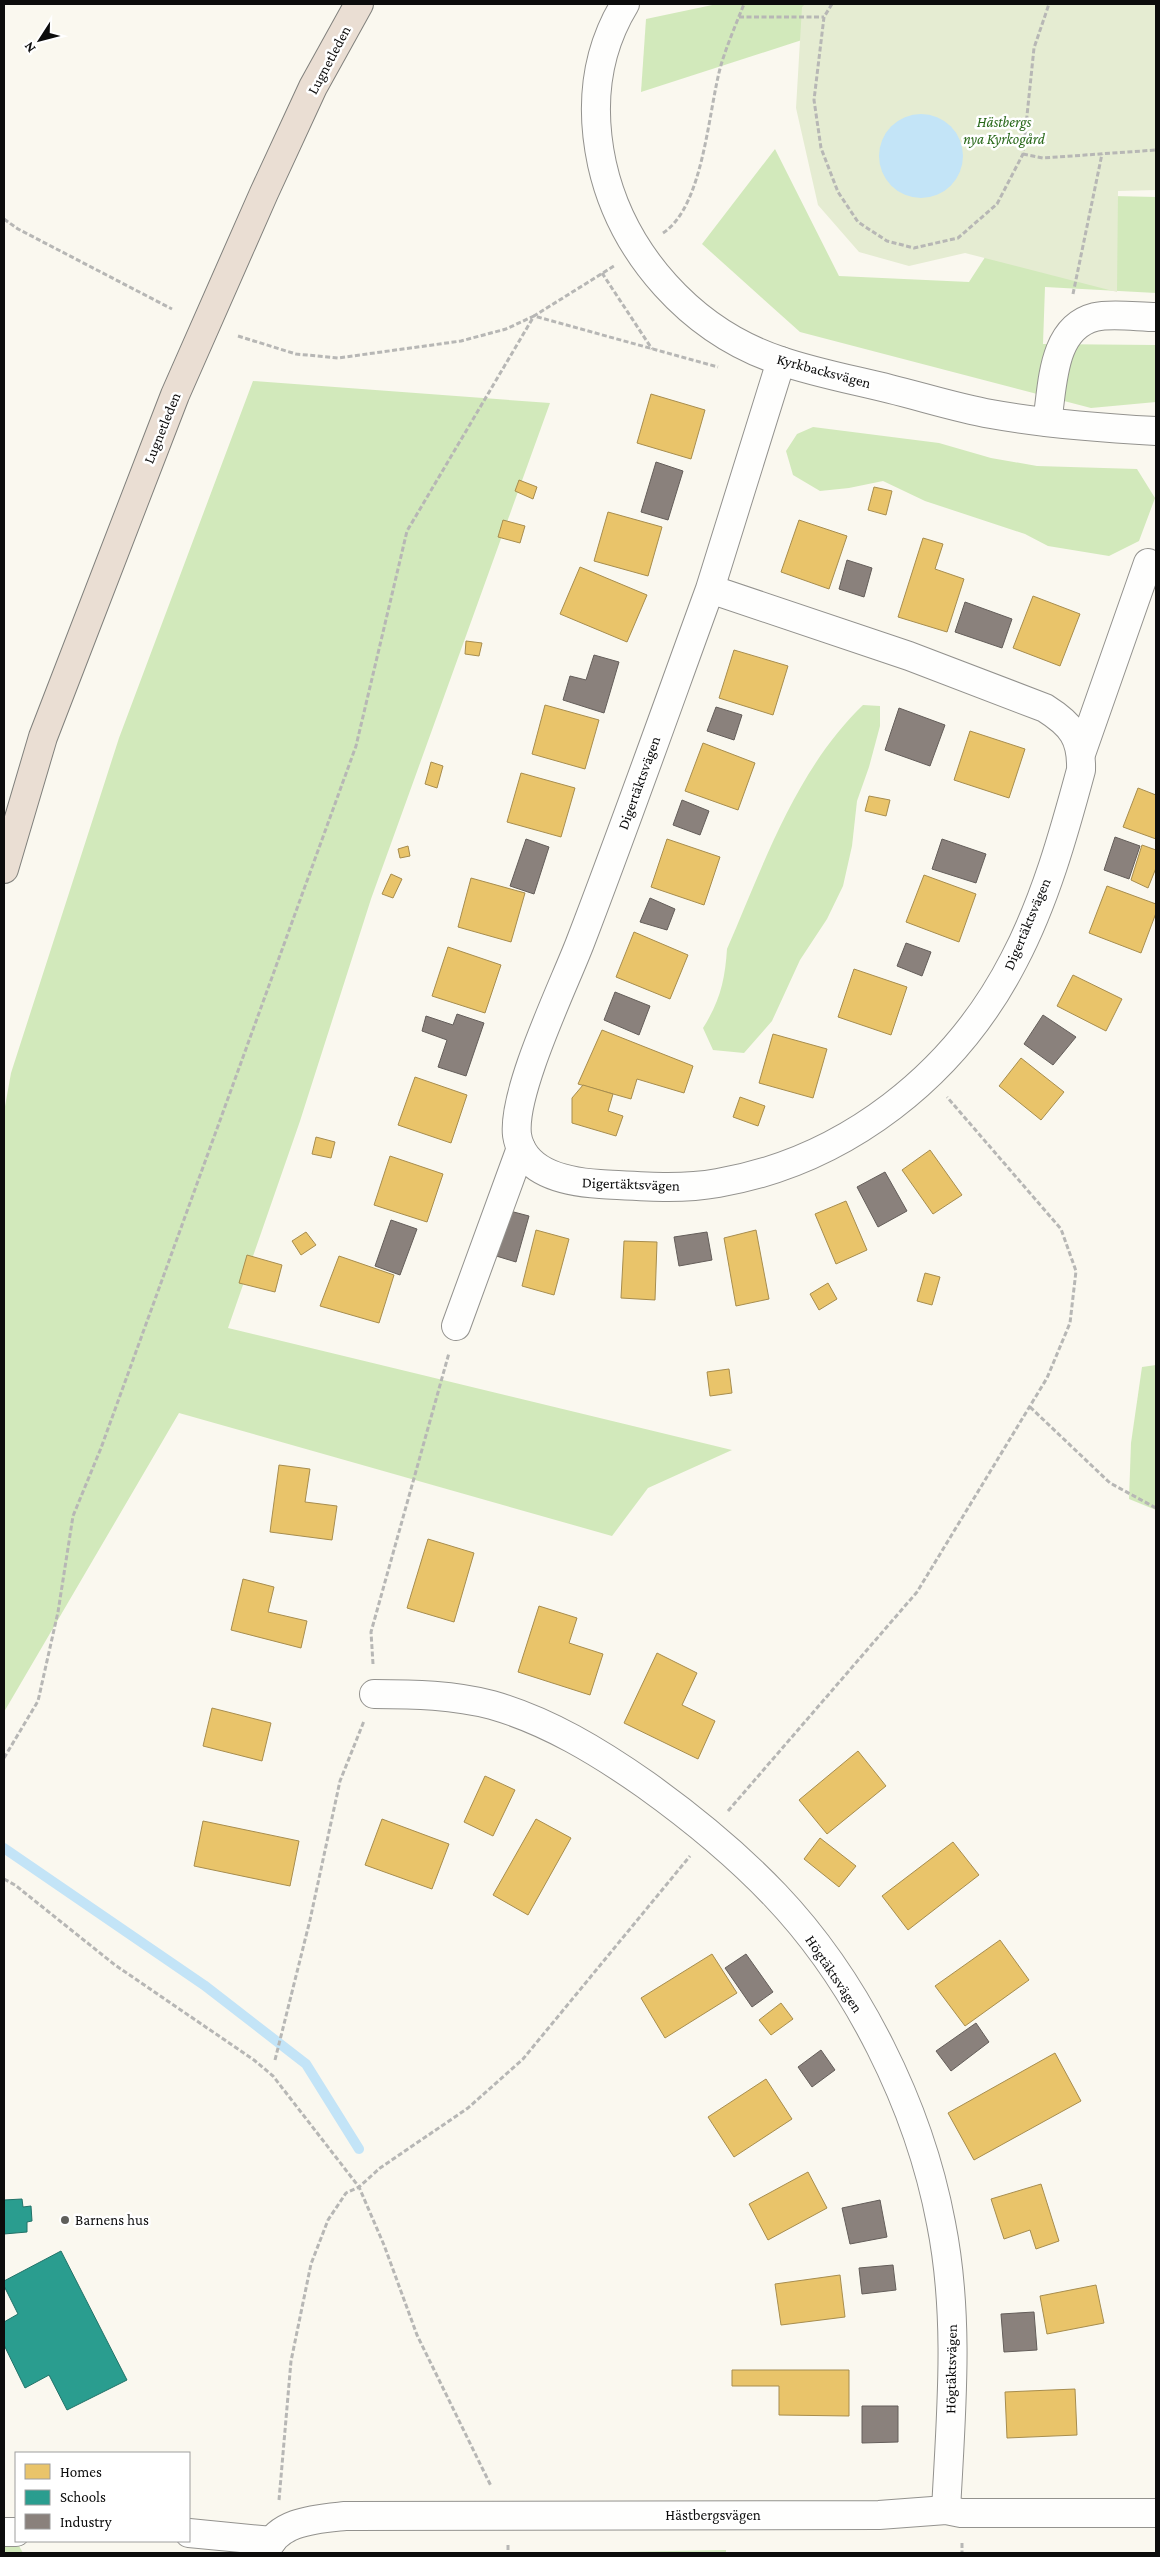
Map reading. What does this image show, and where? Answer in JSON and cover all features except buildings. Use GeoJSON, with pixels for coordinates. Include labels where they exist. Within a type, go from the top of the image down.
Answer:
{"type":"FeatureCollection","features":[{"type":"Feature","properties":{"kind":"highway","name":"Lugnetleden"},"geometry":{"type":"LineString","coordinates":[[4,869],[43,737],[175,395],[313,87],[359,4]]}},
{"type":"Feature","properties":{"kind":"street","name":"Kyrkbacksvägen"},"geometry":{"type":"LineString","coordinates":[[625,4],[607,38],[601,57],[595,108],[597,144],[604,175],[625,229],[637,250],[653,272],[692,310],[740,343],[780,361],[990,414],[1047,422],[1156,431]]}},
{"type":"Feature","properties":{"kind":"street"},"geometry":{"type":"LineString","coordinates":[[1047,422],[1058,356],[1066,336],[1077,326],[1095,317],[1156,317]]}},
{"type":"Feature","properties":{"kind":"street","name":"Digertäktsvägen"},"geometry":{"type":"LineString","coordinates":[[780,361],[710,590],[580,943],[539,1046],[519,1107],[517,1134],[521,1148],[529,1161],[547,1173],[578,1183],[666,1188],[716,1184],[766,1172],[814,1154],[860,1130],[905,1098],[946,1059],[983,1012],[1014,960],[1042,894],[1076,788],[1081,770],[1082,751],[1148,563]]}},
{"type":"Feature","properties":{"kind":"street"},"geometry":{"type":"LineString","coordinates":[[710,590],[917,659],[1045,708],[1056,715],[1075,734],[1082,751]]}},
{"type":"Feature","properties":{"kind":"street"},"geometry":{"type":"LineString","coordinates":[[456,1326],[521,1148]]}},
{"type":"Feature","properties":{"kind":"street","name":"Högtäktsvägen"},"geometry":{"type":"LineString","coordinates":[[374,1694],[422,1694],[467,1700],[526,1717],[564,1734],[620,1767],[679,1808],[709,1833],[776,1896],[813,1941],[861,2014],[885,2058],[912,2117],[941,2223],[951,2290],[954,2340],[946,2510]]}},
{"type":"Feature","properties":{"kind":"street","name":"Hästbergsvägen"},"geometry":{"type":"LineString","coordinates":[[271,2544],[303,2521],[345,2516],[879,2515],[946,2510],[961,2513],[1156,2513]]}},
{"type":"Feature","properties":{"kind":"street"},"geometry":{"type":"LineString","coordinates":[[190,2532],[271,2544]]}},
{"type":"Feature","properties":{"kind":"path"},"geometry":{"type":"LineString","coordinates":[[238,336],[296,354],[338,358],[461,341],[506,329],[534,316],[602,274],[670,228],[684,210],[693,187],[721,66],[744,4]]}},
{"type":"Feature","properties":{"kind":"path"},"geometry":{"type":"LineString","coordinates":[[832,4],[824,16],[814,100],[821,148],[838,192],[858,222],[887,241],[914,248],[958,238],[997,204],[1024,154],[1034,48],[1049,4]]}},
{"type":"Feature","properties":{"kind":"path"},"geometry":{"type":"LineString","coordinates":[[739,17],[824,16]]}},
{"type":"Feature","properties":{"kind":"path"},"geometry":{"type":"LineString","coordinates":[[1024,154],[1042,158],[1156,150]]}},
{"type":"Feature","properties":{"kind":"path"},"geometry":{"type":"LineString","coordinates":[[1066,336],[1102,154]]}},
{"type":"Feature","properties":{"kind":"path"},"geometry":{"type":"LineString","coordinates":[[4,219],[18,229],[62,253],[172,309]]}},
{"type":"Feature","properties":{"kind":"path"},"geometry":{"type":"LineString","coordinates":[[602,274],[652,350]]}},
{"type":"Feature","properties":{"kind":"path"},"geometry":{"type":"LineString","coordinates":[[534,316],[719,367]]}},
{"type":"Feature","properties":{"kind":"path"},"geometry":{"type":"LineString","coordinates":[[4,1758],[38,1701],[58,1612],[72,1516],[101,1448],[356,746],[408,531],[534,316]]}},
{"type":"Feature","properties":{"kind":"path"},"geometry":{"type":"LineString","coordinates":[[271,2544],[291,2361],[311,2264],[328,2220],[346,2193],[359,2187],[380,2168],[468,2108],[522,2059],[709,1833],[917,1592],[1047,1378],[1070,1323],[1076,1271],[1061,1229],[928,1075]]}},
{"type":"Feature","properties":{"kind":"path"},"geometry":{"type":"LineString","coordinates":[[275,2060],[310,1920],[340,1782],[374,1694],[371,1632],[456,1326]]}},
{"type":"Feature","properties":{"kind":"path"},"geometry":{"type":"LineString","coordinates":[[1030,1407],[1110,1483],[1156,1508]]}},
{"type":"Feature","properties":{"kind":"path"},"geometry":{"type":"LineString","coordinates":[[4,1879],[15,1885],[115,1965],[254,2060],[273,2076],[359,2187],[384,2245],[417,2335],[491,2484],[500,2516]]}},
{"type":"Feature","properties":{"kind":"green space"},"geometry":{"type":"Polygon","coordinates":[[[717,4],[826,4],[805,39],[641,92],[646,19],[717,4]]]}},
{"type":"Feature","properties":{"kind":"green space","name":"Hästbergs nya Kyrkogård"},"geometry":{"type":"Polygon","coordinates":[[[805,4],[1156,4],[1156,190],[1118,191],[1117,292],[965,253],[909,266],[859,252],[818,205],[796,108],[802,7],[805,4]]]}},
{"type":"Feature","properties":{"kind":"green space"},"geometry":{"type":"Polygon","coordinates":[[[775,149],[839,276],[969,282],[1026,194],[1156,197],[1156,293],[1045,287],[1043,344],[1156,345],[1156,402],[1091,408],[800,332],[702,244],[775,149]]]}},
{"type":"Feature","properties":{"kind":"green space"},"geometry":{"type":"Polygon","coordinates":[[[253,381],[550,403],[371,899],[300,1121],[228,1328],[732,1450],[648,1488],[612,1536],[179,1413],[4,1712],[4,1112],[11,1073],[119,738],[253,381]]]}},
{"type":"Feature","properties":{"kind":"green space"},"geometry":{"type":"Polygon","coordinates":[[[813,427],[939,443],[991,458],[1037,466],[1137,469],[1155,498],[1139,541],[1109,556],[1048,546],[1025,534],[925,501],[883,481],[849,488],[820,491],[793,475],[786,451],[797,434],[813,427]]]}},
{"type":"Feature","properties":{"kind":"green space"},"geometry":{"type":"Polygon","coordinates":[[[863,705],[880,706],[880,726],[869,767],[857,801],[852,846],[843,886],[827,919],[800,960],[772,1021],[744,1053],[713,1050],[703,1028],[714,1009],[721,990],[727,949],[768,852],[783,820],[818,759],[839,731],[863,705]]]}},
{"type":"Feature","properties":{"kind":"green space"},"geometry":{"type":"Polygon","coordinates":[[[1156,1365],[1156,1510],[1129,1499],[1131,1443],[1142,1367],[1156,1365]]]}},
{"type":"Feature","properties":{"kind":"green space"},"geometry":{"type":"Polygon","coordinates":[[[4,2519],[15,2542],[23,2553],[4,2553],[4,2519]]]}},
{"type":"Feature","properties":{"kind":"green space"},"geometry":{"type":"Polygon","coordinates":[[[726,2550],[726,2553],[563,2553],[726,2550]]]}},
{"type":"Feature","properties":{"kind":"water"},"geometry":{"type":"Polygon","coordinates":[[[921,114],[937,117],[951,126],[960,140],[963,156],[960,172],[951,186],[937,195],[921,198],[905,195],[891,186],[882,172],[879,156],[882,140],[891,126],[905,117],[921,114]]]}},
{"type":"Feature","properties":{"kind":"waterway"},"geometry":{"type":"LineString","coordinates":[[4,1848],[204,1985],[306,2064],[359,2149]]}},
{"type":"Feature","properties":{"kind":"place","name":"Barnens hus"},"geometry":{"type":"Point","coordinates":[65,2220]}}]}
